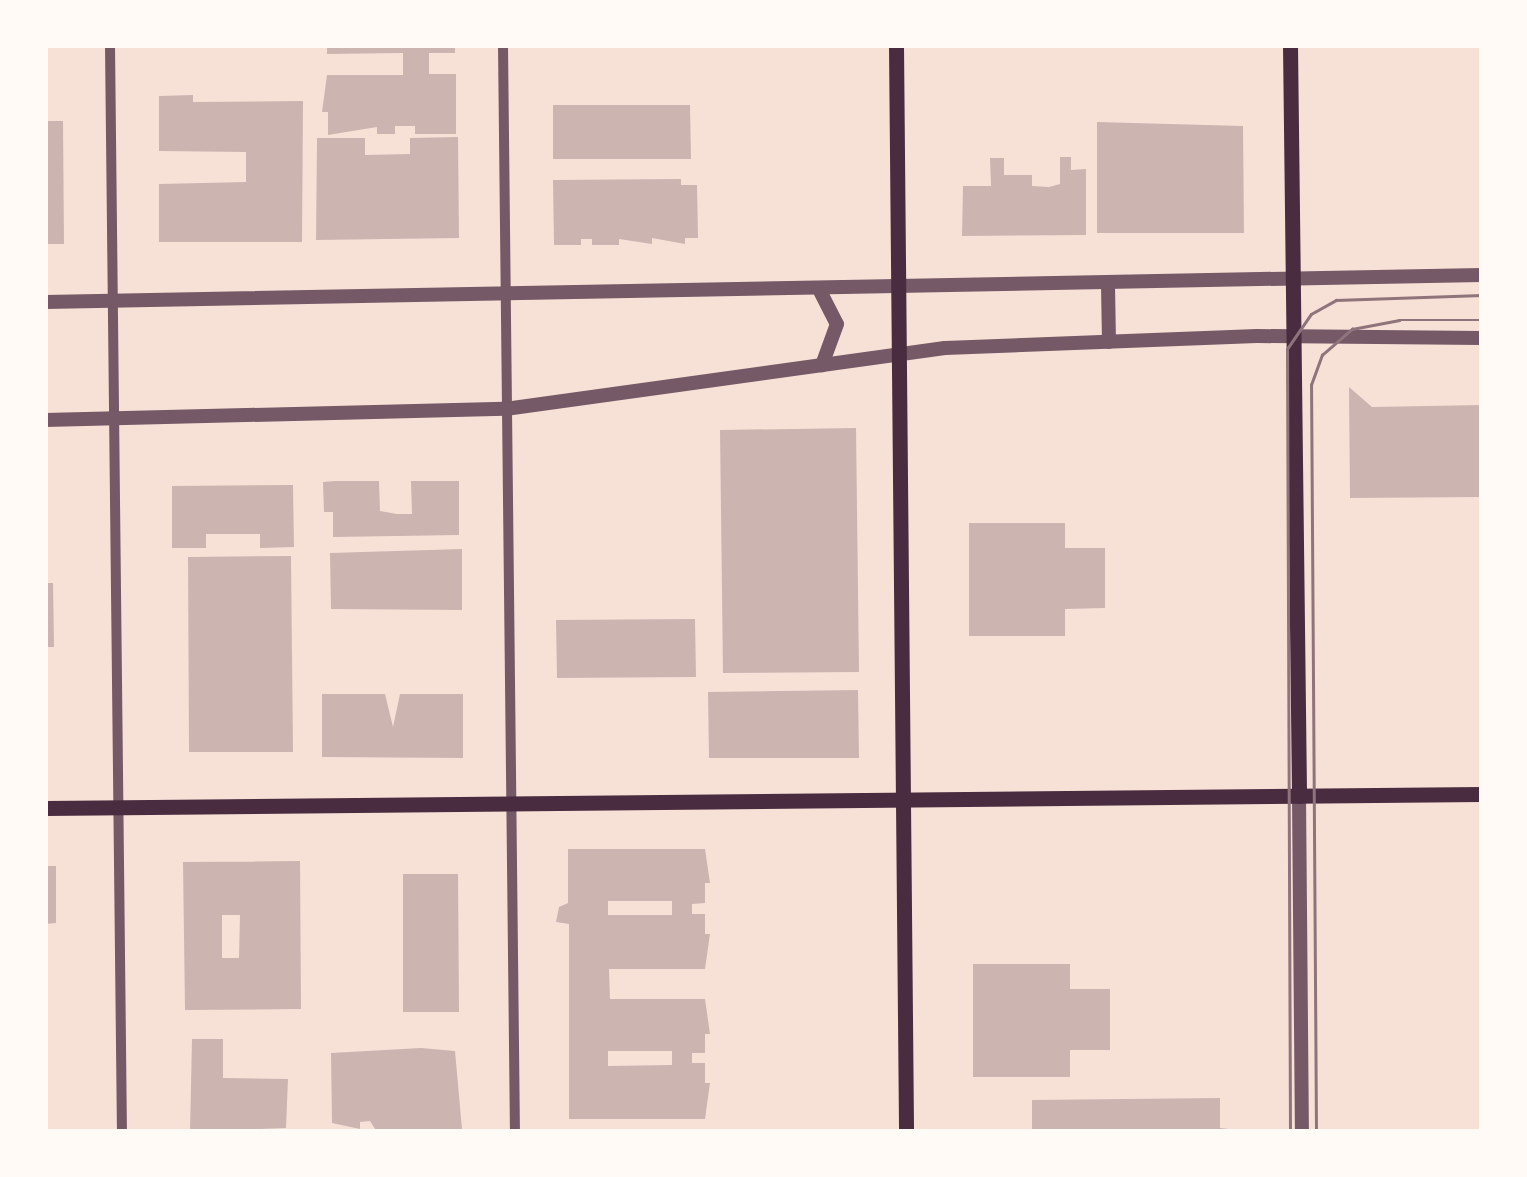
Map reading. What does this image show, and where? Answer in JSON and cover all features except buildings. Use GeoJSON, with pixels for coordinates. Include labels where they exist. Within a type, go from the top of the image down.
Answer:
{"type":"FeatureCollection","features":[{"type":"Feature","properties":{"kind":"main road"},"geometry":{"type":"LineString","coordinates":[[896,45],[906,1132]]}},
{"type":"Feature","properties":{"kind":"main road"},"geometry":{"type":"LineString","coordinates":[[1290,45],[1300,796]]}},
{"type":"Feature","properties":{"kind":"main road"},"geometry":{"type":"LineString","coordinates":[[45,808],[1482,794]]}},
{"type":"Feature","properties":{"kind":"street"},"geometry":{"type":"LineString","coordinates":[[110,45],[122,1132]]}},
{"type":"Feature","properties":{"kind":"street"},"geometry":{"type":"LineString","coordinates":[[504,45],[515,1132]]}},
{"type":"Feature","properties":{"kind":"street"},"geometry":{"type":"LineString","coordinates":[[45,302],[1482,276]]}},
{"type":"Feature","properties":{"kind":"street"},"geometry":{"type":"LineString","coordinates":[[1108,285],[1109,342]]}},
{"type":"Feature","properties":{"kind":"street"},"geometry":{"type":"LineString","coordinates":[[819,288],[837,324],[822,365]]}},
{"type":"Feature","properties":{"kind":"street"},"geometry":{"type":"LineString","coordinates":[[45,420],[506,409],[899,355],[1109,342],[1294,337],[1482,338]]}},
{"type":"Feature","properties":{"kind":"street"},"geometry":{"type":"LineString","coordinates":[[1300,796],[1302,1132]]}},
{"type":"Feature","properties":{"kind":"tram line"},"geometry":{"type":"LineString","coordinates":[[1290,1132],[1287,349],[1311,314],[1336,300],[1482,295]]}},
{"type":"Feature","properties":{"kind":"tram line"},"geometry":{"type":"LineString","coordinates":[[1316,1132],[1311,385],[1322,355],[1352,329],[1399,320],[1482,320]]}}]}
